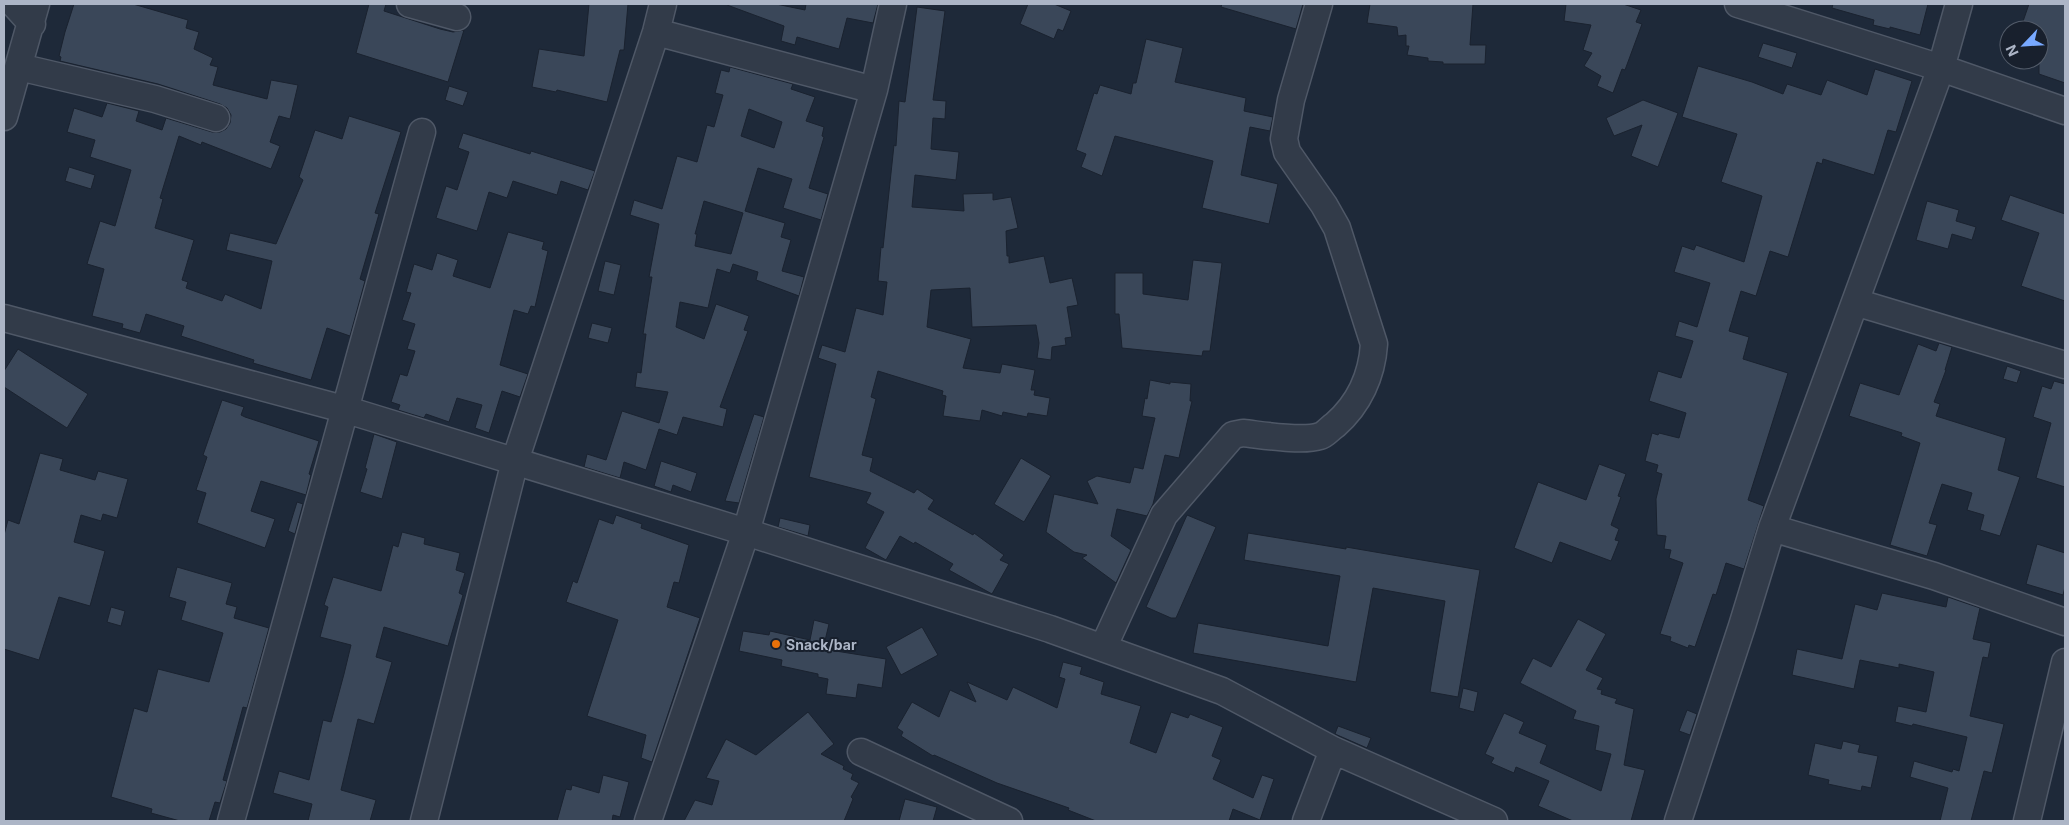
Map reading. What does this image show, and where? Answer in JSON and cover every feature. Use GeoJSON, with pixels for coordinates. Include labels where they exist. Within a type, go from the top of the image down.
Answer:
{"type":"FeatureCollection","features":[{"type":"Feature","properties":{"kind":"street"},"geometry":{"type":"LineString","coordinates":[[4,117],[34,14],[14,4]]}},
{"type":"Feature","properties":{"kind":"street"},"geometry":{"type":"LineString","coordinates":[[410,4],[457,17]]}},
{"type":"Feature","properties":{"kind":"street"},"geometry":{"type":"LineString","coordinates":[[424,821],[515,461],[656,32],[662,4]]}},
{"type":"Feature","properties":{"kind":"street"},"geometry":{"type":"LineString","coordinates":[[648,821],[746,532],[874,90],[893,4]]}},
{"type":"Feature","properties":{"kind":"street"},"geometry":{"type":"LineString","coordinates":[[1102,648],[1164,515],[1234,435],[1243,433],[1308,438],[1321,436],[1344,417],[1358,399],[1372,363],[1374,344],[1337,228],[1324,205],[1286,152],[1284,139],[1292,100],[1319,4]]}},
{"type":"Feature","properties":{"kind":"street"},"geometry":{"type":"LineString","coordinates":[[1738,4],[1941,68],[2065,111]]}},
{"type":"Feature","properties":{"kind":"street"},"geometry":{"type":"LineString","coordinates":[[1678,821],[1772,528],[1941,68],[1959,4]]}},
{"type":"Feature","properties":{"kind":"street"},"geometry":{"type":"LineString","coordinates":[[656,32],[874,90]]}},
{"type":"Feature","properties":{"kind":"street"},"geometry":{"type":"LineString","coordinates":[[19,66],[155,99],[216,118]]}},
{"type":"Feature","properties":{"kind":"street"},"geometry":{"type":"LineString","coordinates":[[231,821],[347,410],[422,132]]}},
{"type":"Feature","properties":{"kind":"street"},"geometry":{"type":"LineString","coordinates":[[1855,302],[2065,365]]}},
{"type":"Feature","properties":{"kind":"street"},"geometry":{"type":"LineString","coordinates":[[4,318],[347,410],[746,532],[1050,629],[1222,691],[1333,750],[1494,821]]}},
{"type":"Feature","properties":{"kind":"street"},"geometry":{"type":"LineString","coordinates":[[1772,528],[1934,576],[2065,622]]}},
{"type":"Feature","properties":{"kind":"street"},"geometry":{"type":"LineString","coordinates":[[2027,821],[2065,662]]}},
{"type":"Feature","properties":{"kind":"street"},"geometry":{"type":"LineString","coordinates":[[1306,821],[1333,750]]}},
{"type":"Feature","properties":{"kind":"street"},"geometry":{"type":"LineString","coordinates":[[861,752],[1009,821]]}},
{"type":"Feature","properties":{"kind":"building"},"geometry":{"type":"Polygon","coordinates":[[[74,4],[133,4],[188,20],[186,28],[199,32],[194,49],[213,58],[210,65],[218,67],[213,85],[267,99],[271,80],[298,85],[290,119],[279,116],[270,142],[280,146],[271,169],[202,142],[201,145],[179,136],[160,198],[163,199],[155,228],[194,240],[182,280],[188,282],[186,288],[222,301],[225,294],[261,309],[272,261],[226,250],[230,233],[276,244],[303,180],[299,177],[315,130],[342,139],[349,116],[401,132],[375,213],[379,214],[360,279],[365,281],[350,336],[327,328],[311,380],[253,363],[254,360],[181,336],[184,326],[146,314],[140,333],[122,328],[123,324],[92,316],[104,269],[87,264],[100,221],[115,226],[131,170],[90,157],[95,140],[67,132],[74,108],[102,117],[107,103],[139,111],[136,121],[162,130],[166,118],[212,132],[220,132],[226,129],[230,123],[231,115],[227,108],[220,104],[158,84],[60,61],[61,57],[59,56],[74,4]]]}},
{"type":"Feature","properties":{"kind":"building"},"geometry":{"type":"Polygon","coordinates":[[[369,4],[386,4],[384,11],[440,29],[453,32],[464,30],[448,82],[356,53],[369,4]]]}},
{"type":"Feature","properties":{"kind":"building"},"geometry":{"type":"Polygon","coordinates":[[[589,4],[628,4],[624,50],[620,50],[607,102],[557,90],[556,92],[532,87],[539,49],[584,56],[589,4]]]}},
{"type":"Feature","properties":{"kind":"building"},"geometry":{"type":"Polygon","coordinates":[[[727,4],[776,4],[805,10],[806,4],[878,4],[873,23],[847,18],[839,49],[797,37],[795,45],[781,41],[784,26],[727,4]]]}},
{"type":"Feature","properties":{"kind":"building"},"geometry":{"type":"Polygon","coordinates":[[[1028,4],[1054,4],[1071,11],[1063,31],[1058,29],[1054,39],[1020,24],[1028,4]]]}},
{"type":"Feature","properties":{"kind":"building"},"geometry":{"type":"Polygon","coordinates":[[[1222,4],[1303,4],[1296,29],[1221,7],[1222,4]]]}},
{"type":"Feature","properties":{"kind":"building"},"geometry":{"type":"Polygon","coordinates":[[[1370,4],[1473,4],[1470,45],[1486,45],[1485,64],[1443,64],[1443,62],[1428,61],[1428,58],[1407,55],[1409,46],[1406,46],[1406,35],[1398,36],[1397,27],[1367,23],[1370,4]]]}},
{"type":"Feature","properties":{"kind":"building"},"geometry":{"type":"Polygon","coordinates":[[[1566,4],[1623,4],[1641,10],[1636,22],[1642,24],[1625,70],[1622,69],[1613,93],[1597,86],[1601,76],[1584,66],[1592,53],[1583,50],[1591,25],[1564,21],[1566,4]]]}},
{"type":"Feature","properties":{"kind":"building"},"geometry":{"type":"Polygon","coordinates":[[[1833,4],[1928,4],[1920,35],[1890,27],[1890,29],[1873,25],[1874,20],[1832,8],[1833,4]]]}},
{"type":"Feature","properties":{"kind":"building"},"geometry":{"type":"Polygon","coordinates":[[[2029,4],[2065,4],[2065,83],[2039,74],[2039,70],[2049,70],[2049,20],[2023,20],[2029,4]]]}},
{"type":"Feature","properties":{"kind":"building"},"geometry":{"type":"Polygon","coordinates":[[[917,7],[945,11],[933,100],[946,101],[945,119],[933,118],[931,149],[959,152],[956,180],[915,175],[912,207],[964,211],[963,194],[993,193],[993,200],[1011,197],[1018,228],[1006,231],[1009,263],[1044,256],[1050,283],[1072,278],[1078,305],[1067,307],[1072,337],[1065,338],[1066,345],[1052,347],[1051,360],[1037,358],[1039,343],[1036,325],[972,327],[970,288],[931,290],[927,327],[971,339],[963,368],[1000,373],[1002,364],[1035,370],[1031,390],[1035,390],[1034,395],[1050,398],[1047,416],[1028,413],[1027,417],[1003,412],[1002,416],[982,410],[980,421],[943,416],[946,396],[942,395],[943,391],[878,371],[871,397],[876,399],[862,455],[873,458],[870,471],[914,493],[917,489],[934,500],[928,509],[973,535],[974,533],[1004,555],[1000,560],[1009,564],[992,594],[949,570],[953,564],[915,542],[914,544],[900,536],[886,560],[865,548],[884,512],[866,503],[871,493],[809,477],[836,364],[818,358],[822,345],[845,352],[856,308],[883,315],[887,282],[878,281],[881,247],[883,248],[894,145],[896,146],[899,101],[905,102],[917,7]]]}},
{"type":"Feature","properties":{"kind":"building"},"geometry":{"type":"Polygon","coordinates":[[[1146,39],[1183,48],[1175,82],[1246,98],[1244,111],[1273,117],[1270,131],[1250,127],[1241,175],[1278,184],[1269,224],[1202,208],[1213,161],[1115,136],[1102,176],[1081,167],[1086,154],[1076,150],[1094,93],[1097,94],[1100,85],[1131,94],[1133,83],[1136,83],[1146,39]]]}},
{"type":"Feature","properties":{"kind":"building"},"geometry":{"type":"Polygon","coordinates":[[[1763,43],[1797,53],[1792,68],[1758,57],[1763,43]]]}},
{"type":"Feature","properties":{"kind":"building"},"geometry":{"type":"Polygon","coordinates":[[[1698,66],[1752,82],[1783,94],[1787,84],[1821,95],[1827,80],[1867,95],[1875,69],[1912,81],[1896,132],[1888,130],[1874,175],[1823,159],[1822,164],[1817,162],[1788,257],[1770,251],[1756,296],[1741,291],[1729,331],[1749,337],[1743,359],[1788,373],[1748,500],[1764,506],[1744,569],[1726,563],[1716,595],[1713,594],[1695,647],[1689,645],[1688,648],[1670,641],[1671,637],[1660,634],[1683,563],[1669,558],[1671,550],[1664,549],[1666,536],[1657,535],[1656,499],[1662,474],[1656,472],[1658,465],[1645,461],[1652,433],[1679,438],[1686,413],[1649,401],[1658,371],[1681,378],[1693,341],[1675,336],[1679,321],[1697,327],[1710,283],[1674,272],[1682,246],[1694,250],[1696,245],[1744,262],[1762,196],[1721,182],[1737,134],[1682,117],[1698,66]]]}},
{"type":"Feature","properties":{"kind":"building"},"geometry":{"type":"Polygon","coordinates":[[[730,67],[793,84],[791,89],[815,97],[806,121],[824,127],[822,136],[824,137],[809,188],[828,194],[821,220],[783,208],[792,179],[758,168],[745,211],[785,223],[781,237],[791,240],[782,271],[804,277],[799,296],[756,280],[758,272],[733,264],[730,273],[717,269],[708,308],[680,302],[676,327],[704,339],[716,304],[749,316],[744,330],[748,331],[720,407],[727,409],[723,427],[683,417],[677,435],[659,429],[646,470],[624,462],[620,478],[584,467],[587,454],[606,460],[622,411],[659,423],[668,392],[635,387],[637,372],[641,373],[646,334],[643,334],[652,277],[649,277],[659,224],[630,215],[634,200],[662,209],[677,156],[697,162],[707,125],[714,127],[723,95],[715,93],[721,70],[729,72],[730,67]],[[749,109],[741,136],[774,148],[782,122],[749,109]],[[704,201],[695,234],[697,234],[695,246],[731,254],[743,213],[704,201]]]}},
{"type":"Feature","properties":{"kind":"building"},"geometry":{"type":"Polygon","coordinates":[[[449,86],[468,92],[463,106],[445,100],[449,86]]]}},
{"type":"Feature","properties":{"kind":"building"},"geometry":{"type":"Polygon","coordinates":[[[1643,100],[1678,113],[1658,167],[1631,156],[1642,125],[1614,136],[1606,118],[1643,100]]]}},
{"type":"Feature","properties":{"kind":"building"},"geometry":{"type":"Polygon","coordinates":[[[463,133],[530,154],[531,151],[595,171],[588,190],[561,181],[557,195],[513,181],[507,198],[489,192],[477,231],[436,218],[446,186],[457,190],[469,152],[458,148],[463,133]]]}},
{"type":"Feature","properties":{"kind":"building"},"geometry":{"type":"Polygon","coordinates":[[[69,167],[95,175],[91,189],[65,181],[69,167]]]}},
{"type":"Feature","properties":{"kind":"building"},"geometry":{"type":"Polygon","coordinates":[[[2010,195],[2065,214],[2065,301],[2021,286],[2039,233],[2001,220],[2010,195]]]}},
{"type":"Feature","properties":{"kind":"building"},"geometry":{"type":"Polygon","coordinates":[[[1927,201],[1959,210],[1956,221],[1976,227],[1972,240],[1952,234],[1948,249],[1916,240],[1927,201]]]}},
{"type":"Feature","properties":{"kind":"building"},"geometry":{"type":"Polygon","coordinates":[[[508,232],[544,242],[542,249],[548,251],[535,307],[531,306],[528,314],[514,310],[500,365],[528,374],[520,397],[502,391],[489,433],[475,428],[482,405],[457,398],[449,422],[426,414],[424,418],[398,410],[400,405],[391,402],[400,374],[407,376],[415,351],[407,349],[415,324],[402,320],[411,293],[406,292],[414,264],[432,270],[437,253],[458,260],[453,276],[490,288],[508,232]]]}},
{"type":"Feature","properties":{"kind":"building"},"geometry":{"type":"Polygon","coordinates":[[[1193,260],[1222,263],[1210,351],[1203,351],[1202,356],[1122,348],[1119,314],[1115,314],[1115,273],[1143,273],[1143,294],[1188,300],[1193,260]]]}},
{"type":"Feature","properties":{"kind":"building"},"geometry":{"type":"Polygon","coordinates":[[[605,261],[621,265],[614,295],[598,291],[605,261]]]}},
{"type":"Feature","properties":{"kind":"building"},"geometry":{"type":"Polygon","coordinates":[[[592,323],[612,328],[608,343],[588,338],[592,323]]]}},
{"type":"Feature","properties":{"kind":"building"},"geometry":{"type":"Polygon","coordinates":[[[1939,343],[1952,347],[1934,402],[1940,404],[1936,416],[2006,438],[1998,470],[2020,477],[2000,536],[1980,530],[1984,515],[1967,510],[1972,493],[1942,484],[1929,523],[1937,525],[1927,556],[1890,545],[1920,443],[1901,436],[1902,433],[1849,416],[1860,383],[1899,395],[1918,344],[1936,351],[1939,343]]]}},
{"type":"Feature","properties":{"kind":"building"},"geometry":{"type":"Polygon","coordinates":[[[18,349],[88,394],[67,428],[4,387],[4,371],[18,349]]]}},
{"type":"Feature","properties":{"kind":"building"},"geometry":{"type":"Polygon","coordinates":[[[2007,366],[2021,371],[2017,383],[2003,379],[2007,366]]]}},
{"type":"Feature","properties":{"kind":"building"},"geometry":{"type":"Polygon","coordinates":[[[1150,380],[1170,384],[1170,382],[1191,384],[1190,401],[1192,401],[1179,458],[1165,455],[1153,504],[1147,516],[1117,509],[1111,536],[1131,550],[1116,583],[1082,558],[1087,555],[1074,552],[1046,532],[1054,494],[1098,504],[1087,481],[1097,476],[1130,483],[1134,467],[1143,469],[1155,418],[1142,416],[1150,380]]]}},
{"type":"Feature","properties":{"kind":"building"},"geometry":{"type":"Polygon","coordinates":[[[2054,381],[2065,384],[2065,487],[2036,478],[2051,423],[2033,417],[2042,386],[2051,389],[2054,381]]]}},
{"type":"Feature","properties":{"kind":"building"},"geometry":{"type":"Polygon","coordinates":[[[222,400],[244,407],[241,415],[245,417],[319,441],[309,474],[311,475],[306,495],[261,481],[251,511],[275,519],[265,548],[197,523],[206,493],[196,490],[207,457],[203,455],[222,400]]]}},
{"type":"Feature","properties":{"kind":"building"},"geometry":{"type":"Polygon","coordinates":[[[754,414],[764,417],[739,503],[725,501],[754,414]]]}},
{"type":"Feature","properties":{"kind":"building"},"geometry":{"type":"Polygon","coordinates":[[[374,434],[397,442],[382,499],[360,492],[374,434]]]}},
{"type":"Feature","properties":{"kind":"building"},"geometry":{"type":"Polygon","coordinates":[[[40,453],[63,459],[60,470],[95,480],[98,471],[128,479],[117,518],[103,514],[101,521],[81,515],[74,542],[105,551],[90,606],[59,597],[39,660],[4,649],[4,535],[8,520],[19,524],[40,453]]]}},
{"type":"Feature","properties":{"kind":"building"},"geometry":{"type":"Polygon","coordinates":[[[1021,458],[1051,476],[1024,522],[994,504],[1021,458]]]}},
{"type":"Feature","properties":{"kind":"building"},"geometry":{"type":"Polygon","coordinates":[[[661,461],[697,473],[691,492],[673,485],[671,492],[654,486],[661,461]]]}},
{"type":"Feature","properties":{"kind":"building"},"geometry":{"type":"Polygon","coordinates":[[[1599,464],[1626,474],[1618,496],[1621,497],[1611,525],[1619,529],[1615,540],[1619,541],[1611,561],[1560,542],[1552,563],[1514,548],[1538,482],[1586,500],[1599,464]]]}},
{"type":"Feature","properties":{"kind":"building"},"geometry":{"type":"Polygon","coordinates":[[[297,502],[303,504],[295,534],[288,531],[297,502]]]}},
{"type":"Feature","properties":{"kind":"building"},"geometry":{"type":"Polygon","coordinates":[[[616,515],[642,524],[641,528],[689,545],[679,583],[674,582],[667,607],[700,618],[652,762],[641,758],[646,735],[587,716],[618,620],[566,602],[573,581],[577,583],[599,519],[613,524],[616,515]]]}},
{"type":"Feature","properties":{"kind":"building"},"geometry":{"type":"Polygon","coordinates":[[[1187,515],[1216,527],[1176,618],[1171,618],[1146,607],[1187,515]]]}},
{"type":"Feature","properties":{"kind":"building"},"geometry":{"type":"Polygon","coordinates":[[[780,518],[810,525],[808,536],[778,527],[780,518]]]}},
{"type":"Feature","properties":{"kind":"building"},"geometry":{"type":"Polygon","coordinates":[[[402,532],[425,538],[424,544],[460,553],[456,570],[465,573],[459,593],[463,595],[448,646],[384,627],[376,657],[392,662],[374,724],[358,719],[341,790],[376,800],[370,821],[308,821],[312,804],[273,793],[279,771],[309,780],[323,720],[331,722],[351,645],[320,637],[328,607],[324,605],[333,577],[381,591],[393,545],[398,547],[402,532]]]}},
{"type":"Feature","properties":{"kind":"building"},"geometry":{"type":"Polygon","coordinates":[[[1248,533],[1346,549],[1346,547],[1480,570],[1458,697],[1430,692],[1445,601],[1373,588],[1356,682],[1193,653],[1198,623],[1328,646],[1340,576],[1244,560],[1248,533]]]}},
{"type":"Feature","properties":{"kind":"building"},"geometry":{"type":"Polygon","coordinates":[[[2037,544],[2065,553],[2065,587],[2063,595],[2026,584],[2037,544]]]}},
{"type":"Feature","properties":{"kind":"building"},"geometry":{"type":"Polygon","coordinates":[[[177,567],[232,583],[226,604],[237,607],[234,618],[269,628],[247,708],[243,707],[223,780],[227,781],[220,803],[215,802],[209,821],[180,821],[151,813],[152,809],[111,797],[134,708],[147,712],[158,669],[209,682],[223,633],[181,620],[186,602],[169,597],[177,567]]]}},
{"type":"Feature","properties":{"kind":"building"},"geometry":{"type":"Polygon","coordinates":[[[1882,593],[1946,607],[1948,597],[1980,608],[1973,639],[1991,643],[1988,658],[1983,657],[1970,716],[2004,724],[1992,773],[1984,771],[1971,821],[1940,821],[1948,788],[1910,777],[1914,761],[1952,772],[1953,769],[1959,771],[1967,737],[1913,724],[1912,726],[1895,722],[1898,706],[1926,712],[1934,672],[1899,664],[1899,668],[1860,660],[1854,689],[1792,675],[1797,649],[1842,659],[1855,604],[1877,610],[1882,593]]]}},
{"type":"Feature","properties":{"kind":"building"},"geometry":{"type":"Polygon","coordinates":[[[111,607],[125,611],[121,626],[107,622],[111,607]]]}},
{"type":"Feature","properties":{"kind":"building"},"geometry":{"type":"Polygon","coordinates":[[[1578,619],[1606,634],[1586,670],[1603,678],[1597,689],[1602,690],[1601,694],[1617,699],[1615,703],[1634,709],[1624,765],[1645,770],[1631,821],[1573,821],[1538,806],[1549,781],[1516,767],[1514,773],[1491,763],[1494,758],[1485,754],[1504,713],[1524,722],[1519,733],[1547,745],[1540,763],[1601,791],[1611,754],[1595,750],[1599,726],[1573,719],[1576,711],[1520,683],[1533,658],[1551,667],[1578,619]]]}},
{"type":"Feature","properties":{"kind":"building"},"geometry":{"type":"Polygon","coordinates":[[[814,620],[829,624],[823,649],[886,659],[882,688],[858,684],[856,698],[826,694],[828,679],[818,677],[818,674],[781,666],[782,660],[739,651],[743,631],[769,635],[770,631],[810,640],[814,620]]]}},
{"type":"Feature","properties":{"kind":"building"},"geometry":{"type":"Polygon","coordinates":[[[922,627],[938,655],[901,675],[886,647],[922,627]]]}},
{"type":"Feature","properties":{"kind":"building"},"geometry":{"type":"Polygon","coordinates":[[[1063,662],[1082,667],[1080,674],[1104,682],[1101,694],[1141,706],[1130,743],[1156,753],[1171,712],[1188,718],[1190,714],[1223,727],[1212,756],[1221,760],[1213,779],[1253,798],[1262,775],[1274,779],[1260,820],[1233,809],[1229,821],[1096,821],[1068,810],[1069,808],[997,783],[933,756],[901,736],[903,732],[897,728],[912,702],[939,717],[950,690],[976,702],[967,682],[1007,700],[1013,687],[1057,708],[1065,679],[1059,677],[1063,662]]]}},
{"type":"Feature","properties":{"kind":"building"},"geometry":{"type":"Polygon","coordinates":[[[1463,688],[1478,692],[1474,712],[1459,708],[1463,688]]]}},
{"type":"Feature","properties":{"kind":"building"},"geometry":{"type":"Polygon","coordinates":[[[1687,710],[1697,714],[1690,735],[1679,731],[1687,710]]]}},
{"type":"Feature","properties":{"kind":"building"},"geometry":{"type":"Polygon","coordinates":[[[808,712],[834,744],[821,754],[844,766],[843,769],[853,774],[851,779],[859,783],[851,797],[853,799],[844,821],[684,821],[695,800],[712,805],[719,781],[706,778],[726,739],[756,755],[808,712]]]}},
{"type":"Feature","properties":{"kind":"building"},"geometry":{"type":"Polygon","coordinates":[[[1338,726],[1371,738],[1367,748],[1335,734],[1338,726]]]}},
{"type":"Feature","properties":{"kind":"building"},"geometry":{"type":"Polygon","coordinates":[[[1843,741],[1860,745],[1858,752],[1878,756],[1871,788],[1862,786],[1861,791],[1828,784],[1829,780],[1808,775],[1815,743],[1841,749],[1843,741]]]}},
{"type":"Feature","properties":{"kind":"building"},"geometry":{"type":"Polygon","coordinates":[[[603,775],[629,782],[620,817],[613,815],[612,821],[557,821],[566,789],[571,790],[572,785],[599,793],[603,775]]]}},
{"type":"Feature","properties":{"kind":"building"},"geometry":{"type":"Polygon","coordinates":[[[905,799],[937,807],[933,821],[899,821],[905,799]]]}},
{"type":"Feature","properties":{"kind":"place","name":"Snack/bar"},"geometry":{"type":"Point","coordinates":[776,644]}}]}
